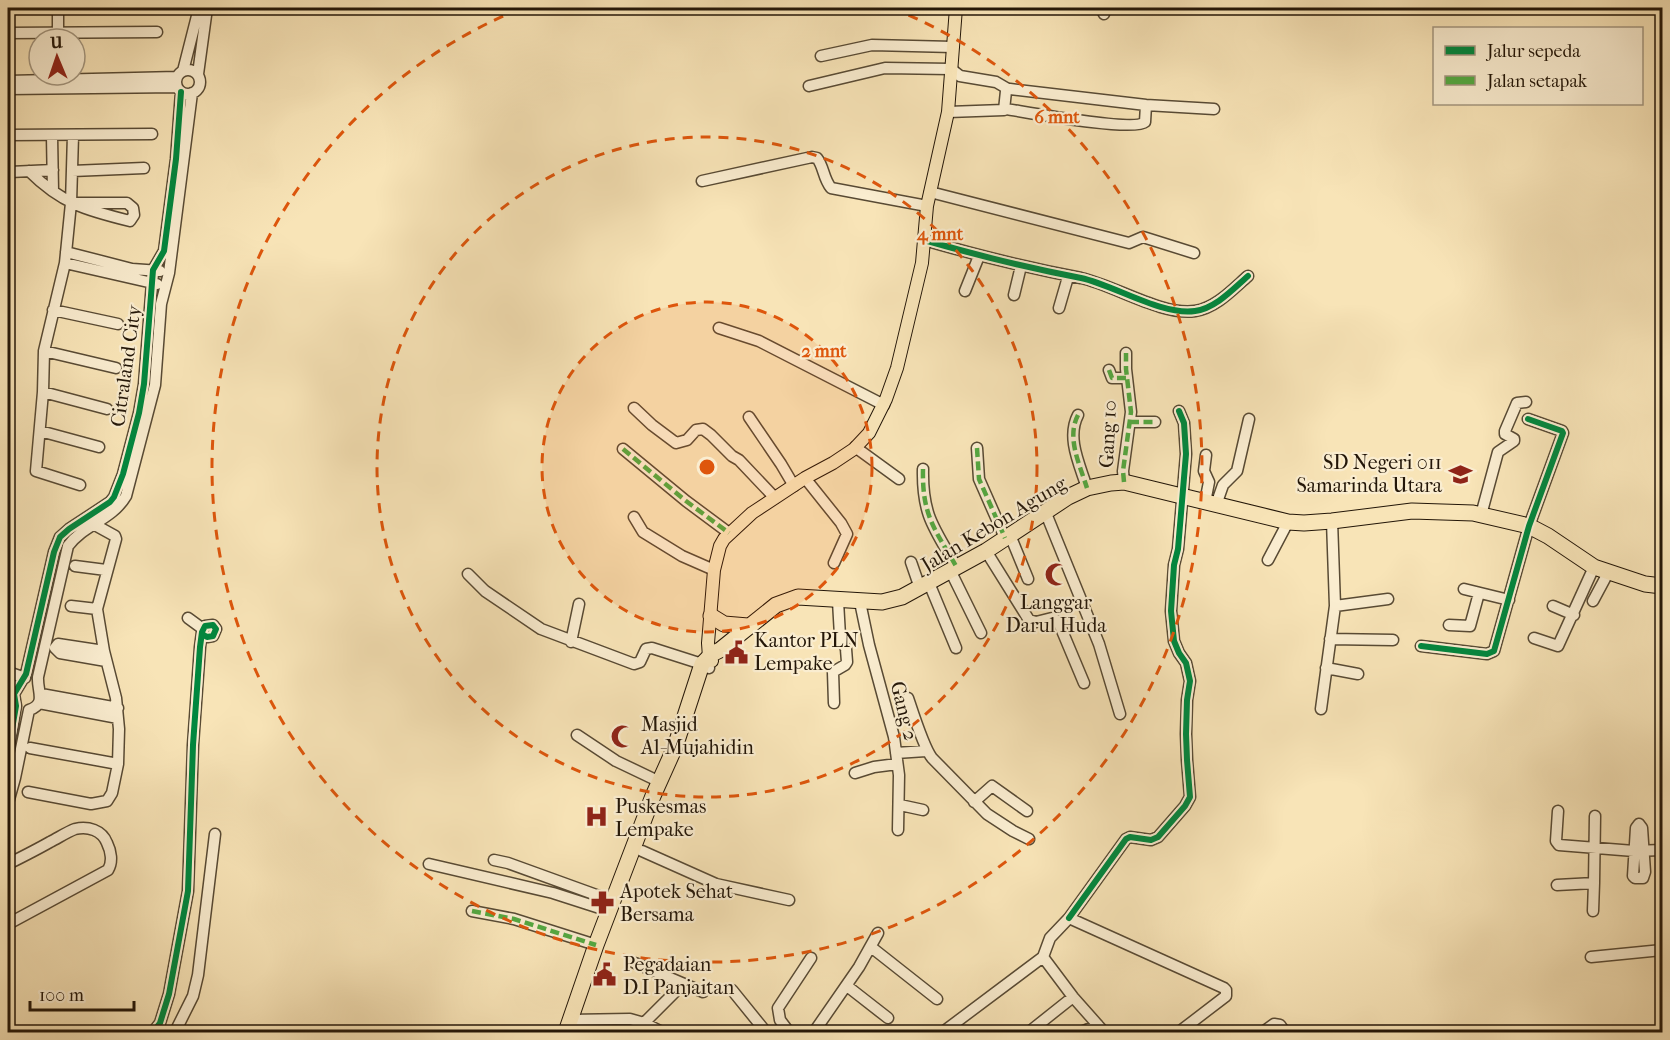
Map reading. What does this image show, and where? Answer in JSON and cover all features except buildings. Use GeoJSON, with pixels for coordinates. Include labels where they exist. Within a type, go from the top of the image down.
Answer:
{"type":"FeatureCollection","features":[{"type":"Feature","properties":{"kind":"highway","name":"Jalan Kebon Agung"},"geometry":{"type":"LineString","coordinates":[[711,660],[748,626],[786,600],[811,597],[860,602],[893,600],[925,585],[986,550],[1045,511],[1087,488],[1124,482],[1304,524],[1412,511],[1454,511],[1481,514],[1529,526],[1601,570],[1644,584],[1662,586]]}},
{"type":"Feature","properties":{"kind":"highway"},"geometry":{"type":"LineString","coordinates":[[711,616],[724,624],[748,626]]}},
{"type":"Feature","properties":{"kind":"highway"},"geometry":{"type":"LineString","coordinates":[[572,1026],[660,782],[711,660]]}},
{"type":"Feature","properties":{"kind":"highway"},"geometry":{"type":"LineString","coordinates":[[572,1026],[596,945],[611,906],[642,851],[681,751],[711,660]]}},
{"type":"Feature","properties":{"kind":"main road"},"geometry":{"type":"LineString","coordinates":[[711,660],[714,570],[720,546],[729,533],[752,513],[855,447],[868,433],[884,405],[900,358],[917,286],[927,206],[948,112],[956,8]]}},
{"type":"Feature","properties":{"kind":"street"},"geometry":{"type":"LineString","coordinates":[[57,8],[58,27]]}},
{"type":"Feature","properties":{"kind":"street","name":"Citraland City"},"geometry":{"type":"LineString","coordinates":[[39,695],[38,677],[65,554],[74,537],[95,525],[121,505],[126,496],[127,476],[144,384],[153,270],[164,251],[176,159],[182,84],[199,8]]}},
{"type":"Feature","properties":{"kind":"street"},"geometry":{"type":"LineString","coordinates":[[8,81],[182,84],[199,88],[198,74],[207,8]]}},
{"type":"Feature","properties":{"kind":"street"},"geometry":{"type":"LineString","coordinates":[[87,32],[157,32]]}},
{"type":"Feature","properties":{"kind":"street"},"geometry":{"type":"LineString","coordinates":[[8,33],[27,33]]}},
{"type":"Feature","properties":{"kind":"street"},"geometry":{"type":"LineString","coordinates":[[821,56],[872,45],[953,48]]}},
{"type":"Feature","properties":{"kind":"street"},"geometry":{"type":"LineString","coordinates":[[809,86],[878,68],[951,69],[960,76],[996,82],[1008,89],[1146,105],[1214,109]]}},
{"type":"Feature","properties":{"kind":"street"},"geometry":{"type":"LineString","coordinates":[[182,84],[192,70],[198,74]]}},
{"type":"Feature","properties":{"kind":"street"},"geometry":{"type":"LineString","coordinates":[[8,89],[182,84]]}},
{"type":"Feature","properties":{"kind":"street","name":"Citraland City"},"geometry":{"type":"LineString","coordinates":[[8,752],[16,706],[14,694],[23,681],[54,552],[60,537],[114,497],[127,476],[155,385],[161,303],[170,273],[182,84]]}},
{"type":"Feature","properties":{"kind":"street"},"geometry":{"type":"LineString","coordinates":[[1006,109],[1008,89]]}},
{"type":"Feature","properties":{"kind":"street"},"geometry":{"type":"LineString","coordinates":[[948,112],[1003,111],[1006,109],[1140,126],[1145,122],[1146,105]]}},
{"type":"Feature","properties":{"kind":"street"},"geometry":{"type":"LineString","coordinates":[[8,135],[152,134]]}},
{"type":"Feature","properties":{"kind":"street"},"geometry":{"type":"LineString","coordinates":[[73,135],[71,203],[65,258],[44,351],[36,471],[80,485]]}},
{"type":"Feature","properties":{"kind":"street"},"geometry":{"type":"LineString","coordinates":[[52,136],[53,191]]}},
{"type":"Feature","properties":{"kind":"street"},"geometry":{"type":"LineString","coordinates":[[702,181],[812,157],[817,158],[821,163],[825,180],[831,188],[927,206]]}},
{"type":"Feature","properties":{"kind":"street"},"geometry":{"type":"LineString","coordinates":[[72,171],[144,168]]}},
{"type":"Feature","properties":{"kind":"street"},"geometry":{"type":"LineString","coordinates":[[10,172],[53,170]]}},
{"type":"Feature","properties":{"kind":"street"},"geometry":{"type":"LineString","coordinates":[[29,171],[53,191],[71,203],[84,209],[130,220],[134,215],[134,208],[127,203],[71,203]]}},
{"type":"Feature","properties":{"kind":"street"},"geometry":{"type":"LineString","coordinates":[[930,192],[1129,243],[1143,237],[1194,253]]}},
{"type":"Feature","properties":{"kind":"street"},"geometry":{"type":"LineString","coordinates":[[924,240],[979,256],[1096,282],[1173,309],[1194,311],[1206,308],[1216,303],[1248,276]]}},
{"type":"Feature","properties":{"kind":"street"},"geometry":{"type":"LineString","coordinates":[[965,291],[979,256]]}},
{"type":"Feature","properties":{"kind":"street"},"geometry":{"type":"LineString","coordinates":[[65,258],[170,273]]}},
{"type":"Feature","properties":{"kind":"street"},"geometry":{"type":"LineString","coordinates":[[65,258],[152,286],[166,284]]}},
{"type":"Feature","properties":{"kind":"street"},"geometry":{"type":"LineString","coordinates":[[1014,295],[1021,266]]}},
{"type":"Feature","properties":{"kind":"street"},"geometry":{"type":"LineString","coordinates":[[1059,308],[1068,277]]}},
{"type":"Feature","properties":{"kind":"street"},"geometry":{"type":"LineString","coordinates":[[53,310],[118,324]]}},
{"type":"Feature","properties":{"kind":"street"},"geometry":{"type":"LineString","coordinates":[[719,328],[759,341],[884,405]]}},
{"type":"Feature","properties":{"kind":"street"},"geometry":{"type":"LineString","coordinates":[[44,351],[116,368]]}},
{"type":"Feature","properties":{"kind":"street","name":"Gang 10"},"geometry":{"type":"LineString","coordinates":[[1124,482],[1124,460],[1131,403],[1126,354]]}},
{"type":"Feature","properties":{"kind":"street"},"geometry":{"type":"LineString","coordinates":[[1109,370],[1112,378],[1127,378]]}},
{"type":"Feature","properties":{"kind":"street"},"geometry":{"type":"LineString","coordinates":[[43,392],[107,409]]}},
{"type":"Feature","properties":{"kind":"street"},"geometry":{"type":"LineString","coordinates":[[1481,514],[1498,452],[1514,441],[1505,434],[1507,426],[1518,403],[1526,402]]}},
{"type":"Feature","properties":{"kind":"street"},"geometry":{"type":"LineString","coordinates":[[634,408],[676,443],[687,440],[696,430],[706,431],[739,460],[775,498]]}},
{"type":"Feature","properties":{"kind":"street"},"geometry":{"type":"LineString","coordinates":[[943,1032],[1043,957],[1050,938],[1069,918],[1126,839],[1130,837],[1150,840],[1158,837],[1190,797],[1186,734],[1190,681],[1186,663],[1174,641],[1171,611],[1186,454],[1185,430],[1179,411]]}},
{"type":"Feature","properties":{"kind":"street"},"geometry":{"type":"LineString","coordinates":[[1078,416],[1073,424],[1073,436],[1075,451],[1087,488]]}},
{"type":"Feature","properties":{"kind":"street"},"geometry":{"type":"LineString","coordinates":[[749,417],[782,464],[794,486]]}},
{"type":"Feature","properties":{"kind":"street"},"geometry":{"type":"LineString","coordinates":[[1211,504],[1223,485],[1238,471],[1249,419]]}},
{"type":"Feature","properties":{"kind":"street"},"geometry":{"type":"LineString","coordinates":[[1421,646],[1491,653],[1495,648],[1529,526],[1563,433],[1528,419]]}},
{"type":"Feature","properties":{"kind":"street"},"geometry":{"type":"LineString","coordinates":[[1130,422],[1155,422]]}},
{"type":"Feature","properties":{"kind":"street"},"geometry":{"type":"LineString","coordinates":[[40,432],[99,447]]}},
{"type":"Feature","properties":{"kind":"street"},"geometry":{"type":"LineString","coordinates":[[855,447],[899,479]]}},
{"type":"Feature","properties":{"kind":"street"},"geometry":{"type":"LineString","coordinates":[[977,448],[979,479],[1028,579]]}},
{"type":"Feature","properties":{"kind":"street"},"geometry":{"type":"LineString","coordinates":[[623,449],[678,495],[729,533]]}},
{"type":"Feature","properties":{"kind":"street"},"geometry":{"type":"LineString","coordinates":[[1206,455],[1204,471],[1209,483],[1211,504]]}},
{"type":"Feature","properties":{"kind":"street"},"geometry":{"type":"LineString","coordinates":[[923,469],[923,499],[926,511],[981,633]]}},
{"type":"Feature","properties":{"kind":"street"},"geometry":{"type":"LineString","coordinates":[[805,478],[847,534],[834,564]]}},
{"type":"Feature","properties":{"kind":"street"},"geometry":{"type":"LineString","coordinates":[[1045,511],[1099,645],[1120,714]]}},
{"type":"Feature","properties":{"kind":"street"},"geometry":{"type":"LineString","coordinates":[[634,517],[643,532],[682,556],[714,570]]}},
{"type":"Feature","properties":{"kind":"street"},"geometry":{"type":"LineString","coordinates":[[1321,709],[1335,606],[1332,521]]}},
{"type":"Feature","properties":{"kind":"street"},"geometry":{"type":"LineString","coordinates":[[1268,560],[1288,522]]}},
{"type":"Feature","properties":{"kind":"street"},"geometry":{"type":"LineString","coordinates":[[28,792],[91,804],[101,804],[107,801],[112,793],[118,764],[118,713],[97,609],[106,570],[115,549],[115,536],[95,525]]}},
{"type":"Feature","properties":{"kind":"street"},"geometry":{"type":"LineString","coordinates":[[986,550],[1029,620],[1036,622],[1052,618],[1058,621],[1084,682]]}},
{"type":"Feature","properties":{"kind":"street"},"geometry":{"type":"LineString","coordinates":[[911,562],[956,648]]}},
{"type":"Feature","properties":{"kind":"street"},"geometry":{"type":"LineString","coordinates":[[75,566],[106,570]]}},
{"type":"Feature","properties":{"kind":"street"},"geometry":{"type":"LineString","coordinates":[[1593,601],[1601,570]]}},
{"type":"Feature","properties":{"kind":"street"},"geometry":{"type":"LineString","coordinates":[[1534,638],[1556,651],[1601,570]]}},
{"type":"Feature","properties":{"kind":"street"},"geometry":{"type":"LineString","coordinates":[[468,574],[485,591],[541,629],[571,642],[634,664],[640,662],[646,649],[652,648],[711,660]]}},
{"type":"Feature","properties":{"kind":"street"},"geometry":{"type":"LineString","coordinates":[[1464,589],[1509,600]]}},
{"type":"Feature","properties":{"kind":"street"},"geometry":{"type":"LineString","coordinates":[[1449,625],[1467,627],[1471,625],[1479,593]]}},
{"type":"Feature","properties":{"kind":"street"},"geometry":{"type":"LineString","coordinates":[[1335,606],[1388,599]]}},
{"type":"Feature","properties":{"kind":"street"},"geometry":{"type":"LineString","coordinates":[[834,703],[833,672],[847,662],[846,649],[839,631],[838,601]]}},
{"type":"Feature","properties":{"kind":"street","name":"Gang 2"},"geometry":{"type":"LineString","coordinates":[[860,602],[869,645],[892,726],[900,806],[898,830]]}},
{"type":"Feature","properties":{"kind":"street"},"geometry":{"type":"LineString","coordinates":[[571,642],[579,604]]}},
{"type":"Feature","properties":{"kind":"street"},"geometry":{"type":"LineString","coordinates":[[71,606],[97,609]]}},
{"type":"Feature","properties":{"kind":"street"},"geometry":{"type":"LineString","coordinates":[[1553,606],[1574,615]]}},
{"type":"Feature","properties":{"kind":"street"},"geometry":{"type":"LineString","coordinates":[[153,1032],[160,1023],[166,1003],[185,909],[193,745],[202,632],[188,618]]}},
{"type":"Feature","properties":{"kind":"street"},"geometry":{"type":"LineString","coordinates":[[1330,639],[1393,640]]}},
{"type":"Feature","properties":{"kind":"street"},"geometry":{"type":"LineString","coordinates":[[1326,668],[1358,674]]}},
{"type":"Feature","properties":{"kind":"street"},"geometry":{"type":"LineString","coordinates":[[8,672],[31,684],[39,695],[118,713]]}},
{"type":"Feature","properties":{"kind":"street"},"geometry":{"type":"LineString","coordinates":[[16,706],[33,709],[39,695]]}},
{"type":"Feature","properties":{"kind":"street"},"geometry":{"type":"LineString","coordinates":[[908,698],[926,751],[987,814],[1029,839]]}},
{"type":"Feature","properties":{"kind":"street"},"geometry":{"type":"LineString","coordinates":[[8,803],[29,710]]}},
{"type":"Feature","properties":{"kind":"street"},"geometry":{"type":"LineString","coordinates":[[576,735],[616,761],[660,782]]}},
{"type":"Feature","properties":{"kind":"street"},"geometry":{"type":"LineString","coordinates":[[30,748],[118,764]]}},
{"type":"Feature","properties":{"kind":"street"},"geometry":{"type":"LineString","coordinates":[[855,772],[926,751]]}},
{"type":"Feature","properties":{"kind":"street"},"geometry":{"type":"LineString","coordinates":[[974,802],[992,786],[1028,811]]}},
{"type":"Feature","properties":{"kind":"street"},"geometry":{"type":"LineString","coordinates":[[900,806],[923,810]]}},
{"type":"Feature","properties":{"kind":"street"},"geometry":{"type":"LineString","coordinates":[[1557,811],[1557,844],[1638,851],[1662,850]]}},
{"type":"Feature","properties":{"kind":"street"},"geometry":{"type":"LineString","coordinates":[[1593,911],[1596,816]]}},
{"type":"Feature","properties":{"kind":"street"},"geometry":{"type":"LineString","coordinates":[[8,864],[70,831],[83,828],[102,834],[109,846],[111,857],[108,870],[8,924]]}},
{"type":"Feature","properties":{"kind":"street"},"geometry":{"type":"LineString","coordinates":[[175,1032],[193,996],[198,975],[215,834]]}},
{"type":"Feature","properties":{"kind":"street"},"geometry":{"type":"LineString","coordinates":[[642,851],[716,884],[789,900]]}},
{"type":"Feature","properties":{"kind":"street"},"geometry":{"type":"LineString","coordinates":[[494,860],[517,866],[611,906]]}},
{"type":"Feature","properties":{"kind":"street"},"geometry":{"type":"LineString","coordinates":[[429,864],[611,906]]}},
{"type":"Feature","properties":{"kind":"street"},"geometry":{"type":"LineString","coordinates":[[1557,885],[1594,883]]}},
{"type":"Feature","properties":{"kind":"street"},"geometry":{"type":"LineString","coordinates":[[185,909],[207,911]]}},
{"type":"Feature","properties":{"kind":"street"},"geometry":{"type":"LineString","coordinates":[[472,911],[514,919],[596,945]]}},
{"type":"Feature","properties":{"kind":"street"},"geometry":{"type":"LineString","coordinates":[[1069,918],[1227,990],[1226,996],[1179,1032]]}},
{"type":"Feature","properties":{"kind":"street"},"geometry":{"type":"LineString","coordinates":[[814,1032],[847,986],[878,933]]}},
{"type":"Feature","properties":{"kind":"street"},"geometry":{"type":"LineString","coordinates":[[871,947],[937,999]]}},
{"type":"Feature","properties":{"kind":"street"},"geometry":{"type":"LineString","coordinates":[[1591,957],[1662,950]]}},
{"type":"Feature","properties":{"kind":"street"},"geometry":{"type":"LineString","coordinates":[[1043,957],[1101,1029]]}},
{"type":"Feature","properties":{"kind":"street"},"geometry":{"type":"LineString","coordinates":[[789,1032],[780,1020],[778,1008],[811,958]]}},
{"type":"Feature","properties":{"kind":"street"},"geometry":{"type":"LineString","coordinates":[[635,963],[703,992]]}},
{"type":"Feature","properties":{"kind":"street"},"geometry":{"type":"LineString","coordinates":[[644,1023],[683,984]]}},
{"type":"Feature","properties":{"kind":"street"},"geometry":{"type":"LineString","coordinates":[[847,986],[888,1018]]}},
{"type":"Feature","properties":{"kind":"street"},"geometry":{"type":"LineString","coordinates":[[732,990],[766,1032]]}},
{"type":"Feature","properties":{"kind":"street"},"geometry":{"type":"LineString","coordinates":[[1029,1032],[1073,997]]}},
{"type":"Feature","properties":{"kind":"street"},"geometry":{"type":"LineString","coordinates":[[572,1026],[626,1018],[644,1023],[662,1032]]}},
{"type":"Feature","properties":{"kind":"street"},"geometry":{"type":"LineString","coordinates":[[1263,1032],[1274,1024],[1280,1025],[1285,1032]]}},
{"type":"Feature","properties":{"kind":"street"},"geometry":{"type":"LineString","coordinates":[[1081,1032],[1101,1029]]}},
{"type":"Feature","properties":{"kind":"marked path"},"geometry":{"type":"LineString","coordinates":[[1124,482],[1123,471],[1131,412],[1126,353]]}},
{"type":"Feature","properties":{"kind":"marked path"},"geometry":{"type":"LineString","coordinates":[[1109,370],[1112,378],[1127,378]]}},
{"type":"Feature","properties":{"kind":"marked path"},"geometry":{"type":"LineString","coordinates":[[1078,415],[1073,433],[1074,442],[1087,488]]}},
{"type":"Feature","properties":{"kind":"marked path"},"geometry":{"type":"LineString","coordinates":[[1130,422],[1155,422]]}},
{"type":"Feature","properties":{"kind":"marked path"},"geometry":{"type":"LineString","coordinates":[[977,448],[979,479],[1005,538]]}},
{"type":"Feature","properties":{"kind":"marked path"},"geometry":{"type":"LineString","coordinates":[[623,449],[729,533]]}},
{"type":"Feature","properties":{"kind":"marked path"},"geometry":{"type":"LineString","coordinates":[[923,469],[927,510],[956,566]]}},
{"type":"Feature","properties":{"kind":"marked path"},"geometry":{"type":"LineString","coordinates":[[472,911],[514,919],[596,945]]}},
{"type":"Feature","properties":{"kind":"cycle path"},"geometry":{"type":"LineString","coordinates":[[8,752],[16,706],[14,694],[26,674],[54,552],[60,537],[114,497],[123,474],[139,413],[144,384],[153,270],[164,251],[176,159],[181,92]]}},
{"type":"Feature","properties":{"kind":"cycle path"},"geometry":{"type":"LineString","coordinates":[[924,240],[1002,261],[1081,278],[1153,305],[1182,311],[1195,311],[1210,306],[1248,276]]}},
{"type":"Feature","properties":{"kind":"cycle path"},"geometry":{"type":"LineString","coordinates":[[1069,918],[1126,839],[1130,837],[1151,840],[1158,837],[1190,797],[1186,734],[1190,681],[1186,663],[1174,641],[1171,611],[1186,454],[1184,423],[1179,411]]}},
{"type":"Feature","properties":{"kind":"cycle path"},"geometry":{"type":"LineString","coordinates":[[1421,646],[1487,654],[1494,651],[1529,526],[1563,433],[1528,419]]}},
{"type":"Feature","properties":{"kind":"cycle path"},"geometry":{"type":"LineString","coordinates":[[153,1032],[160,1023],[169,994],[188,891],[193,745],[200,647],[202,632],[205,626],[213,625],[216,629],[213,636],[207,637],[202,634]]}},
{"type":"Feature","properties":{"kind":"place","name":"SD Negeri 011 Samarinda Utara"},"geometry":{"type":"Point","coordinates":[1460,474]}},
{"type":"Feature","properties":{"kind":"place","name":"Langgar Darul Huda"},"geometry":{"type":"Point","coordinates":[1056,574]}},
{"type":"Feature","properties":{"kind":"place","name":"Kantor PLN Lempake"},"geometry":{"type":"Point","coordinates":[736,652]}},
{"type":"Feature","properties":{"kind":"place","name":"Masjid Al-Mujahidin"},"geometry":{"type":"Point","coordinates":[623,736]}},
{"type":"Feature","properties":{"kind":"place","name":"Puskesmas Lempake"},"geometry":{"type":"Point","coordinates":[597,817]}},
{"type":"Feature","properties":{"kind":"place","name":"Apotek Sehat Bersama"},"geometry":{"type":"Point","coordinates":[602,902]}},
{"type":"Feature","properties":{"kind":"place","name":"Pegadaian D.I Panjaitan"},"geometry":{"type":"Point","coordinates":[605,975]}}]}
